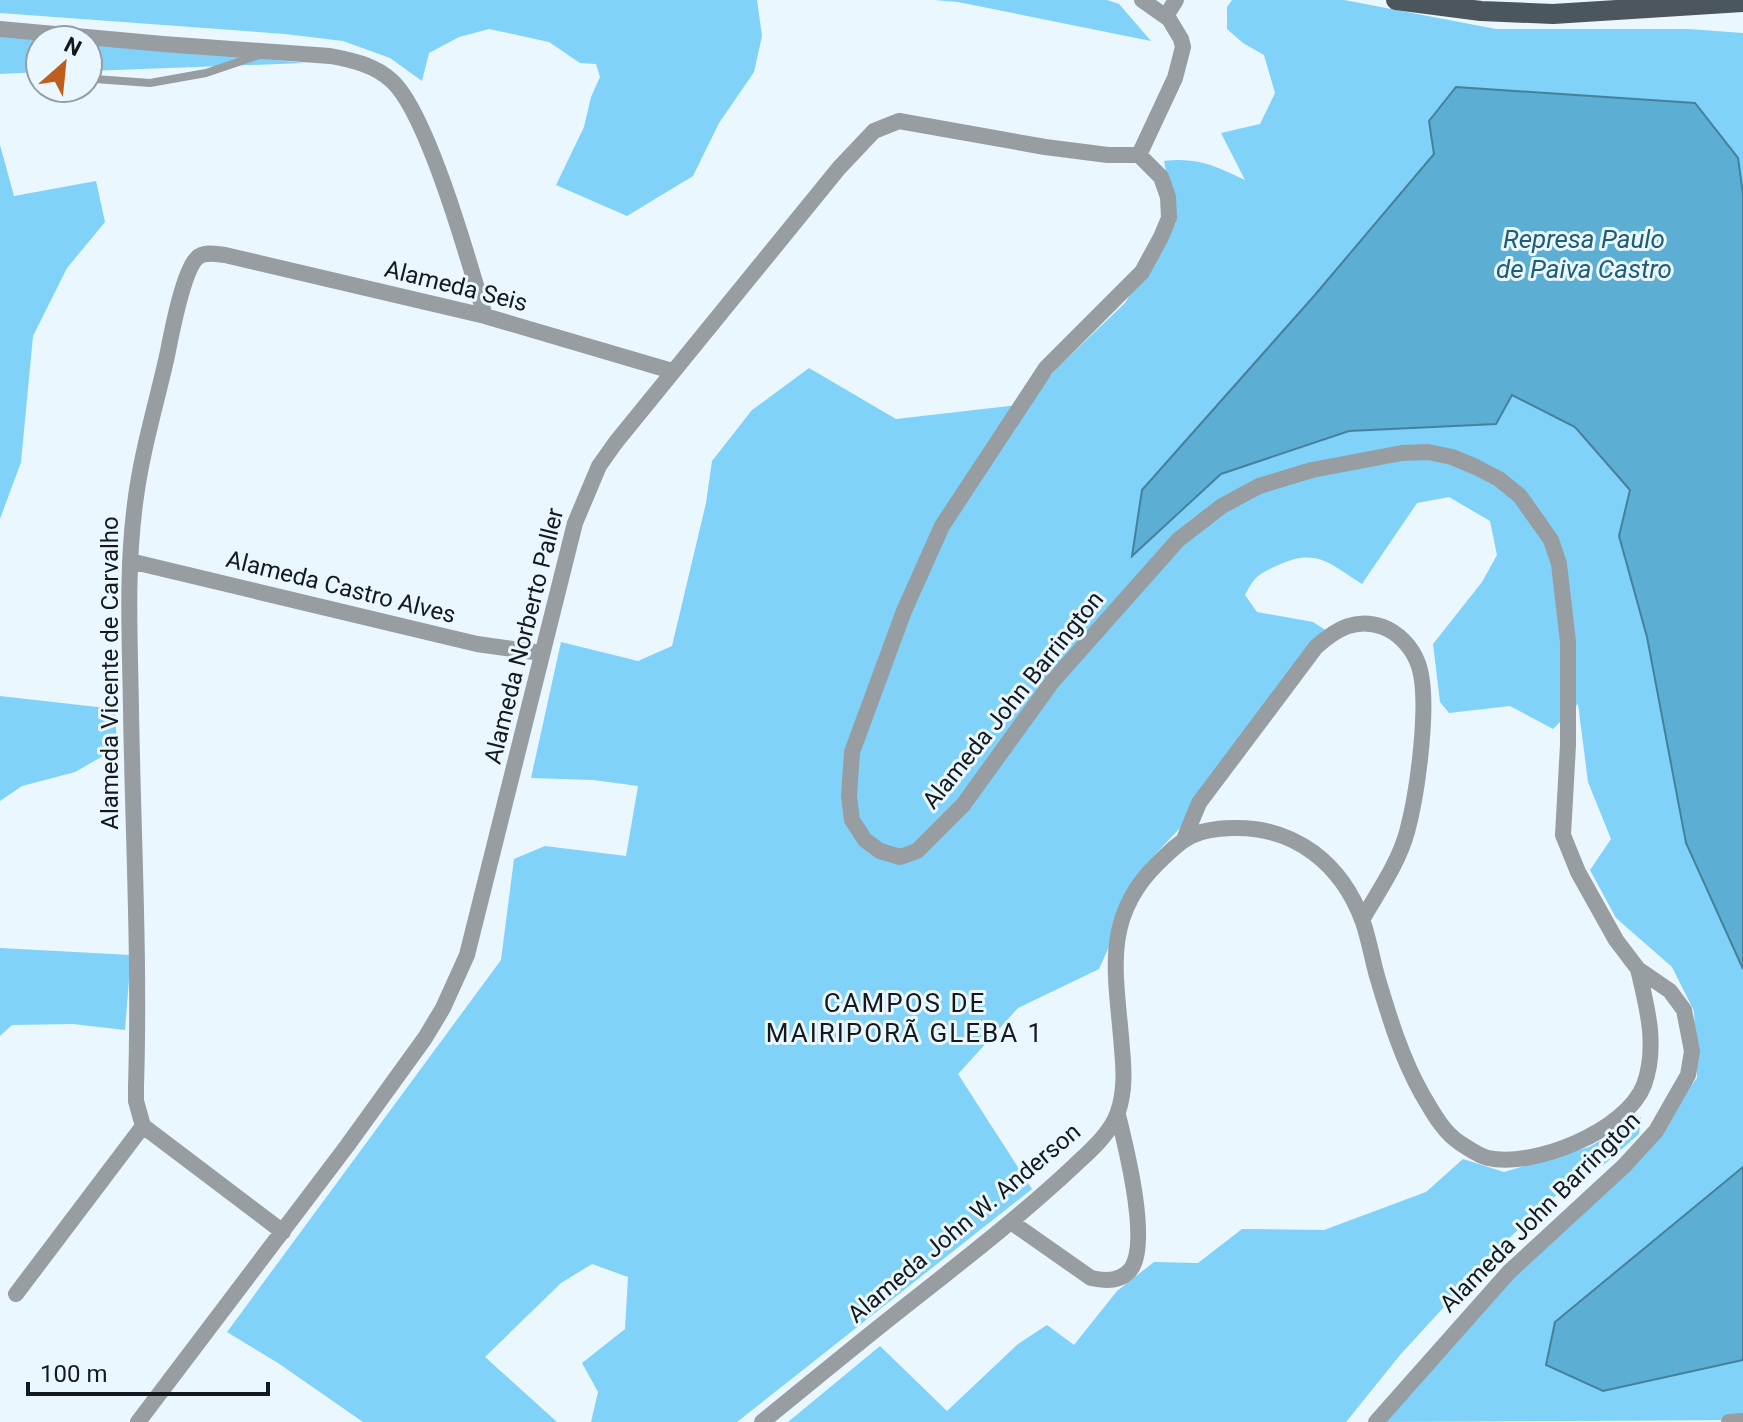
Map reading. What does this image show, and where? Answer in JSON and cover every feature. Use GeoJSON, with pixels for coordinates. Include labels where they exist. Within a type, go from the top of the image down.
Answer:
{"type":"FeatureCollection","features":[{"type":"Feature","properties":{"kind":"main road"},"geometry":{"type":"LineString","coordinates":[[1396,0],[1481,11],[1553,14],[1640,11],[1743,2]]}},
{"type":"Feature","properties":{"kind":"main road"},"geometry":{"type":"LineString","coordinates":[[1640,11],[1743,13]]}},
{"type":"Feature","properties":{"kind":"street"},"geometry":{"type":"LineString","coordinates":[[1139,155],[1175,78],[1182,55],[1181,39],[1166,16],[1142,0]]}},
{"type":"Feature","properties":{"kind":"street"},"geometry":{"type":"LineString","coordinates":[[1166,16],[1176,0]]}},
{"type":"Feature","properties":{"kind":"street"},"geometry":{"type":"LineString","coordinates":[[0,29],[330,56],[374,68],[392,81],[407,99],[429,149],[485,316]]}},
{"type":"Feature","properties":{"kind":"street","name":"Alameda Norberto Paller"},"geometry":{"type":"LineString","coordinates":[[138,1422],[425,1038],[457,980],[487,880],[575,523],[599,466],[672,371],[839,168],[874,131],[899,121],[1045,147],[1108,155],[1139,155]]}},
{"type":"Feature","properties":{"kind":"street","name":"Alameda John Barrington"},"geometry":{"type":"LineString","coordinates":[[1139,155],[1161,177],[1168,197],[1169,218],[1161,237],[1142,272],[1046,368],[942,526],[904,611],[852,752],[849,796],[852,820],[865,840],[880,851],[900,857],[917,851],[963,805],[1052,682],[1178,540],[1222,506],[1259,486],[1312,470],[1402,453],[1428,452],[1452,457],[1499,479],[1520,496],[1551,540],[1559,564],[1568,642],[1568,745],[1563,835],[1578,872],[1616,940],[1638,969],[1670,991],[1684,1010],[1692,1051],[1688,1075],[1656,1131],[1624,1166],[1509,1272],[1376,1422]]}},
{"type":"Feature","properties":{"kind":"street","name":"Alameda Vicente de Carvalho"},"geometry":{"type":"LineString","coordinates":[[143,1126],[136,1101],[138,967],[130,561],[135,503],[175,319],[190,267],[198,256],[209,253],[225,255]]}},
{"type":"Feature","properties":{"kind":"street","name":"Alameda Seis"},"geometry":{"type":"LineString","coordinates":[[225,255],[485,316],[672,371]]}},
{"type":"Feature","properties":{"kind":"street","name":"Alameda Castro Alves"},"geometry":{"type":"LineString","coordinates":[[130,561],[449,638],[541,653]]}},
{"type":"Feature","properties":{"kind":"street"},"geometry":{"type":"LineString","coordinates":[[1185,837],[1199,803],[1316,647],[1328,636],[1356,622],[1372,623],[1388,629],[1400,637],[1418,662],[1423,708],[1421,741],[1407,833],[1394,865],[1362,920]]}},
{"type":"Feature","properties":{"kind":"street"},"geometry":{"type":"LineString","coordinates":[[1185,837],[1205,830],[1245,829],[1284,836],[1305,845],[1323,858],[1339,877],[1362,920],[1376,973],[1410,1074],[1433,1113],[1456,1141],[1485,1158],[1517,1159],[1553,1151],[1610,1124],[1629,1108],[1642,1090],[1650,1065],[1652,1040],[1638,969]]}},
{"type":"Feature","properties":{"kind":"street","name":"Alameda John W. Anderson"},"geometry":{"type":"LineString","coordinates":[[762,1422],[1011,1222],[1100,1141],[1118,1115],[1124,1082],[1114,953],[1121,917],[1142,879],[1185,837]]}},
{"type":"Feature","properties":{"kind":"street"},"geometry":{"type":"LineString","coordinates":[[1011,1222],[1091,1278],[1106,1281],[1128,1273],[1135,1262],[1137,1250],[1136,1208],[1132,1171],[1118,1115]]}},
{"type":"Feature","properties":{"kind":"street"},"geometry":{"type":"LineString","coordinates":[[16,1294],[143,1126],[283,1232]]}},
{"type":"Feature","properties":{"kind":"street"},"geometry":{"type":"LineString","coordinates":[[1729,1422],[1743,1421]]}},
{"type":"Feature","properties":{"kind":"lane"},"geometry":{"type":"LineString","coordinates":[[104,80],[150,83],[206,73],[267,52]]}},
{"type":"Feature","properties":{"kind":"shaded area"},"geometry":{"type":"Polygon","coordinates":[[[0,0],[757,0],[762,36],[754,72],[719,123],[693,176],[627,216],[556,185],[584,127],[591,97],[600,77],[596,64],[580,63],[549,42],[489,29],[459,37],[429,53],[422,81],[390,58],[343,41],[0,13],[0,0]]]}},
{"type":"Feature","properties":{"kind":"shaded area"},"geometry":{"type":"Polygon","coordinates":[[[934,0],[1107,0],[1119,4],[1151,41],[958,2],[934,0]]]}},
{"type":"Feature","properties":{"kind":"shaded area"},"geometry":{"type":"Polygon","coordinates":[[[1232,0],[1344,0],[1496,29],[1688,29],[1743,33],[1743,1420],[1381,1422],[1514,1275],[1615,1184],[1697,1078],[1694,1011],[1672,967],[1616,918],[1590,870],[1611,839],[1588,782],[1578,704],[1553,729],[1510,706],[1449,713],[1440,702],[1433,644],[1482,582],[1497,555],[1490,521],[1449,497],[1417,503],[1362,584],[1331,564],[1312,558],[1290,560],[1254,580],[1245,595],[1257,612],[1313,622],[1327,631],[1183,825],[1146,864],[1099,969],[1018,1008],[958,1074],[1032,1189],[737,1422],[591,1422],[598,1392],[582,1363],[625,1329],[628,1277],[592,1264],[561,1283],[485,1357],[557,1422],[363,1422],[227,1332],[501,960],[514,859],[545,846],[626,856],[638,786],[593,780],[531,778],[561,642],[638,661],[672,646],[706,503],[712,461],[752,410],[809,368],[896,419],[1027,404],[1057,368],[1125,303],[1176,223],[1164,161],[1187,160],[1206,164],[1245,180],[1221,133],[1260,124],[1275,93],[1264,55],[1227,29],[1227,7],[1232,0]]]}},
{"type":"Feature","properties":{"kind":"shaded area"},"geometry":{"type":"Polygon","coordinates":[[[0,33],[24,37],[24,73],[0,74],[0,33]]]}},
{"type":"Feature","properties":{"kind":"shaded area"},"geometry":{"type":"Polygon","coordinates":[[[104,44],[305,63],[104,70],[104,44]]]}},
{"type":"Feature","properties":{"kind":"shaded area"},"geometry":{"type":"Polygon","coordinates":[[[0,145],[14,196],[96,181],[105,222],[67,268],[33,336],[21,462],[0,519],[0,145]]]}},
{"type":"Feature","properties":{"kind":"shaded area"},"geometry":{"type":"Polygon","coordinates":[[[0,696],[115,709],[117,748],[75,772],[22,786],[0,801],[0,696]]]}},
{"type":"Feature","properties":{"kind":"shaded area"},"geometry":{"type":"Polygon","coordinates":[[[0,948],[131,955],[125,1030],[73,1024],[12,1025],[0,1036],[0,948]]]}},
{"type":"Feature","properties":{"kind":"shaded area"},"geometry":{"type":"Polygon","coordinates":[[[1641,1117],[1639,1134],[1606,1163],[1561,1191],[1498,1248],[1400,1355],[1346,1422],[788,1422],[880,1346],[947,1411],[1018,1344],[1047,1325],[1074,1345],[1117,1291],[1154,1262],[1198,1263],[1242,1229],[1324,1230],[1426,1192],[1463,1159],[1504,1172],[1589,1147],[1641,1117]]]}},
{"type":"Feature","properties":{"kind":"water","name":"Represa Paulo de Paiva Castro"},"geometry":{"type":"Polygon","coordinates":[[[1456,87],[1695,103],[1738,158],[1743,194],[1743,969],[1686,843],[1647,637],[1619,536],[1630,490],[1575,427],[1512,395],[1496,424],[1349,431],[1221,474],[1132,556],[1142,490],[1314,296],[1434,154],[1429,121],[1456,87]]]}},
{"type":"Feature","properties":{"kind":"water"},"geometry":{"type":"Polygon","coordinates":[[[1743,1167],[1743,1360],[1603,1391],[1546,1365],[1555,1322],[1743,1167]]]}},
{"type":"Feature","properties":{"kind":"district","name":"CAMPOS DE MAIRIPORÃ GLEBA 1"},"geometry":{"type":"Point","coordinates":[905,1018]}}]}
